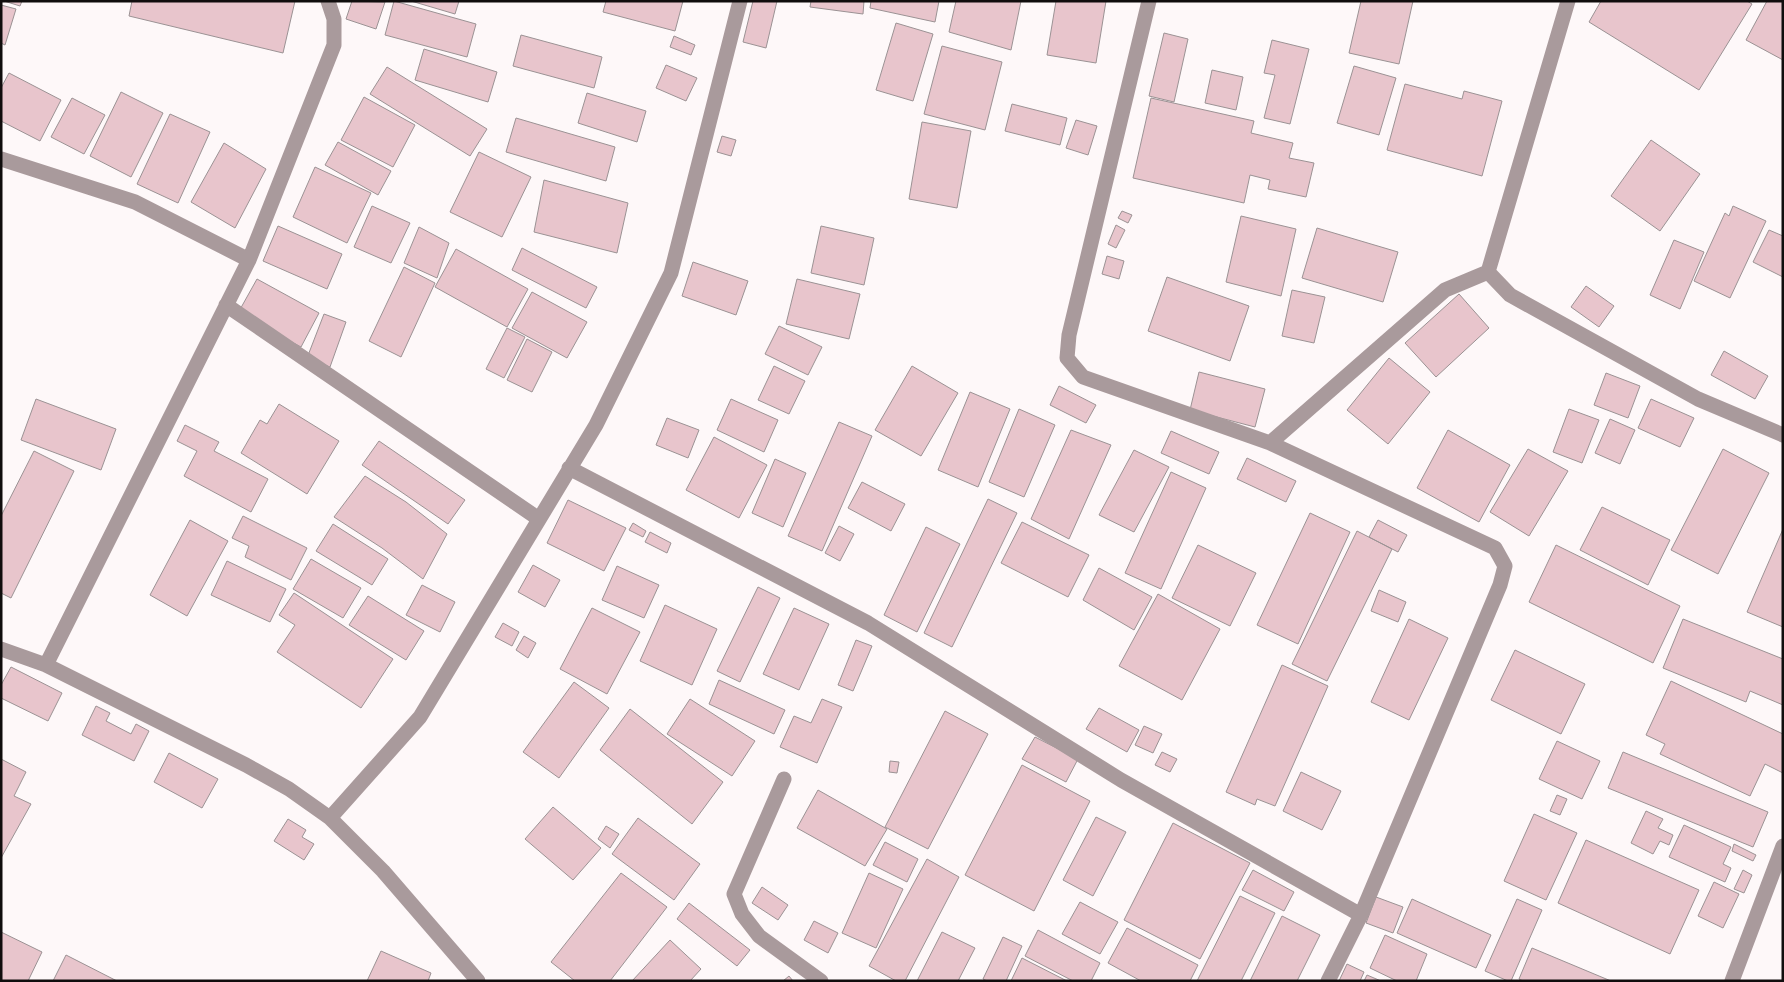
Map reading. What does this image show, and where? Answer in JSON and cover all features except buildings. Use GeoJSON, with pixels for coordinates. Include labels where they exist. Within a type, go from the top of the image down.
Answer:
{"type":"FeatureCollection","features":[{"type":"Feature","properties":{"kind":"street"},"geometry":{"type":"LineString","coordinates":[[46,665],[249,260],[334,45],[334,19],[328,1]]}},
{"type":"Feature","properties":{"kind":"street"},"geometry":{"type":"LineString","coordinates":[[330,818],[420,717],[596,425],[671,273],[740,1]]}},
{"type":"Feature","properties":{"kind":"street"},"geometry":{"type":"LineString","coordinates":[[1149,1],[1069,335],[1067,358],[1083,377],[1270,443],[1495,548],[1505,566],[1500,585],[1361,915],[1328,981]]}},
{"type":"Feature","properties":{"kind":"street"},"geometry":{"type":"LineString","coordinates":[[1488,272],[1568,1]]}},
{"type":"Feature","properties":{"kind":"street"},"geometry":{"type":"LineString","coordinates":[[1,159],[135,202],[249,260]]}},
{"type":"Feature","properties":{"kind":"street"},"geometry":{"type":"LineString","coordinates":[[1270,443],[1446,290],[1488,272]]}},
{"type":"Feature","properties":{"kind":"street"},"geometry":{"type":"LineString","coordinates":[[1488,272],[1510,295],[1698,399],[1783,435]]}},
{"type":"Feature","properties":{"kind":"street"},"geometry":{"type":"LineString","coordinates":[[226,305],[539,519]]}},
{"type":"Feature","properties":{"kind":"street"},"geometry":{"type":"LineString","coordinates":[[569,468],[868,624],[1121,780],[1361,915]]}},
{"type":"Feature","properties":{"kind":"street"},"geometry":{"type":"LineString","coordinates":[[1,649],[46,665],[246,765],[289,789],[330,818],[382,871],[478,981]]}},
{"type":"Feature","properties":{"kind":"street"},"geometry":{"type":"LineString","coordinates":[[784,779],[734,894],[742,914],[759,936],[821,981]]}},
{"type":"Feature","properties":{"kind":"street"},"geometry":{"type":"LineString","coordinates":[[1732,981],[1783,846]]}}]}
